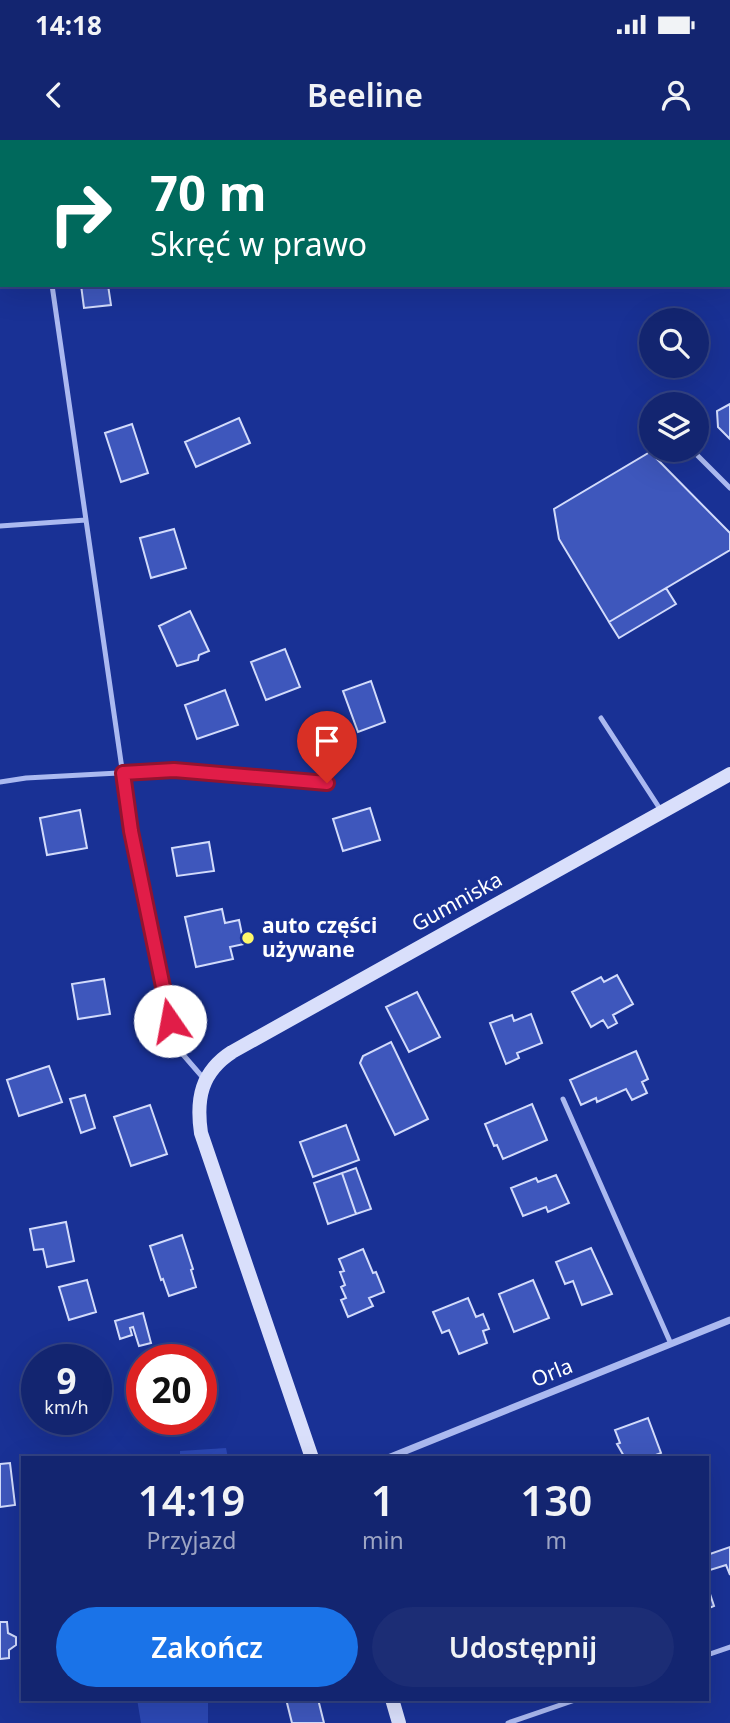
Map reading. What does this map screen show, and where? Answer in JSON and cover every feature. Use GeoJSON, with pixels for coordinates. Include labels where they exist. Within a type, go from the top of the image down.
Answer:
{"type":"FeatureCollection","features":[{"type":"Feature","properties":{"kind":"street","name":"Gumniska"},"geometry":{"type":"LineString","coordinates":[[207,1076],[215,1065],[232,1052],[730,774]]}},
{"type":"Feature","properties":{"kind":"street"},"geometry":{"type":"LineString","coordinates":[[207,1076],[199,1100],[201,1133],[311,1456]]}},
{"type":"Feature","properties":{"kind":"street","name":"Orla"},"geometry":{"type":"LineString","coordinates":[[393,1456],[730,1321]]}},
{"type":"Feature","properties":{"kind":"street"},"geometry":{"type":"LineString","coordinates":[[393,1701],[399,1723]]}},
{"type":"Feature","properties":{"kind":"lane"},"geometry":{"type":"LineString","coordinates":[[52,287],[131,831],[170,1021],[179,1050],[207,1076]]}},
{"type":"Feature","properties":{"kind":"lane"},"geometry":{"type":"LineString","coordinates":[[704,462],[730,488]]}},
{"type":"Feature","properties":{"kind":"lane"},"geometry":{"type":"LineString","coordinates":[[0,526],[86,520]]}},
{"type":"Feature","properties":{"kind":"lane"},"geometry":{"type":"LineString","coordinates":[[601,718],[662,812]]}},
{"type":"Feature","properties":{"kind":"lane"},"geometry":{"type":"LineString","coordinates":[[0,782],[26,778],[174,770],[327,783]]}},
{"type":"Feature","properties":{"kind":"lane"},"geometry":{"type":"LineString","coordinates":[[563,1100],[671,1344]]}},
{"type":"Feature","properties":{"kind":"lane"},"geometry":{"type":"LineString","coordinates":[[709,1654],[730,1647]]}},
{"type":"Feature","properties":{"kind":"lane"},"geometry":{"type":"LineString","coordinates":[[508,1723],[572,1701]]}},
{"type":"Feature","properties":{"kind":"shaded area"},"geometry":{"type":"Polygon","coordinates":[[[226,1448],[228,1456],[180,1456],[180,1451],[226,1448]]]}},
{"type":"Feature","properties":{"kind":"shaded area"},"geometry":{"type":"Polygon","coordinates":[[[137,1701],[208,1701],[208,1723],[141,1723],[137,1701]]]}},
{"type":"Feature","properties":{"kind":"building"},"geometry":{"type":"Polygon","coordinates":[[[81,287],[108,287],[111,305],[84,308],[81,287]]]}},
{"type":"Feature","properties":{"kind":"building"},"geometry":{"type":"Polygon","coordinates":[[[730,404],[730,439],[718,427],[717,411],[730,404]]]}},
{"type":"Feature","properties":{"kind":"building"},"geometry":{"type":"Polygon","coordinates":[[[239,418],[250,443],[196,467],[185,442],[239,418]]]}},
{"type":"Feature","properties":{"kind":"building"},"geometry":{"type":"Polygon","coordinates":[[[132,424],[148,473],[121,482],[105,433],[132,424]]]}},
{"type":"Feature","properties":{"kind":"building"},"geometry":{"type":"Polygon","coordinates":[[[639,459],[639,462],[660,462],[730,533],[730,550],[609,622],[559,539],[554,509],[639,459]]]}},
{"type":"Feature","properties":{"kind":"building"},"geometry":{"type":"Polygon","coordinates":[[[174,529],[186,568],[151,578],[140,538],[174,529]]]}},
{"type":"Feature","properties":{"kind":"building"},"geometry":{"type":"Polygon","coordinates":[[[666,588],[676,604],[619,638],[609,622],[666,588]]]}},
{"type":"Feature","properties":{"kind":"building"},"geometry":{"type":"Polygon","coordinates":[[[190,611],[209,651],[199,655],[198,660],[177,666],[159,626],[190,611]]]}},
{"type":"Feature","properties":{"kind":"building"},"geometry":{"type":"Polygon","coordinates":[[[285,649],[300,687],[266,700],[251,662],[285,649]]]}},
{"type":"Feature","properties":{"kind":"building"},"geometry":{"type":"Polygon","coordinates":[[[371,681],[385,722],[358,732],[343,691],[371,681]]]}},
{"type":"Feature","properties":{"kind":"building"},"geometry":{"type":"Polygon","coordinates":[[[225,690],[238,725],[197,739],[185,705],[225,690]]]}},
{"type":"Feature","properties":{"kind":"building"},"geometry":{"type":"Polygon","coordinates":[[[370,808],[380,840],[343,851],[333,819],[370,808]]]}},
{"type":"Feature","properties":{"kind":"building"},"geometry":{"type":"Polygon","coordinates":[[[80,810],[87,848],[47,855],[40,818],[80,810]]]}},
{"type":"Feature","properties":{"kind":"building"},"geometry":{"type":"Polygon","coordinates":[[[209,842],[214,871],[177,876],[172,848],[209,842]]]}},
{"type":"Feature","properties":{"kind":"building"},"geometry":{"type":"Polygon","coordinates":[[[222,909],[225,923],[239,920],[244,944],[230,947],[233,959],[196,967],[185,917],[222,909]]]}},
{"type":"Feature","properties":{"kind":"building"},"geometry":{"type":"Polygon","coordinates":[[[617,975],[633,1004],[613,1015],[617,1023],[608,1028],[603,1020],[591,1027],[572,992],[601,977],[604,982],[617,975]]]}},
{"type":"Feature","properties":{"kind":"building"},"geometry":{"type":"Polygon","coordinates":[[[104,979],[110,1014],[78,1019],[72,984],[104,979]]]}},
{"type":"Feature","properties":{"kind":"building"},"geometry":{"type":"Polygon","coordinates":[[[417,992],[440,1037],[409,1052],[386,1007],[417,992]]]}},
{"type":"Feature","properties":{"kind":"building"},"geometry":{"type":"Polygon","coordinates":[[[531,1014],[542,1043],[517,1053],[519,1058],[506,1064],[490,1023],[512,1015],[514,1021],[531,1014]]]}},
{"type":"Feature","properties":{"kind":"building"},"geometry":{"type":"Polygon","coordinates":[[[391,1042],[428,1119],[395,1135],[360,1063],[363,1056],[391,1042]]]}},
{"type":"Feature","properties":{"kind":"building"},"geometry":{"type":"Polygon","coordinates":[[[636,1051],[648,1079],[642,1082],[647,1093],[632,1100],[626,1089],[597,1102],[596,1098],[581,1105],[570,1080],[636,1051]]]}},
{"type":"Feature","properties":{"kind":"building"},"geometry":{"type":"Polygon","coordinates":[[[49,1066],[62,1102],[19,1116],[7,1080],[49,1066]]]}},
{"type":"Feature","properties":{"kind":"building"},"geometry":{"type":"Polygon","coordinates":[[[85,1095],[95,1128],[81,1133],[70,1099],[85,1095]]]}},
{"type":"Feature","properties":{"kind":"building"},"geometry":{"type":"Polygon","coordinates":[[[532,1104],[547,1140],[503,1159],[485,1124],[532,1104]]]}},
{"type":"Feature","properties":{"kind":"building"},"geometry":{"type":"Polygon","coordinates":[[[150,1105],[167,1154],[131,1166],[114,1117],[150,1105]]]}},
{"type":"Feature","properties":{"kind":"building"},"geometry":{"type":"Polygon","coordinates":[[[346,1125],[359,1160],[313,1177],[300,1142],[346,1125]]]}},
{"type":"Feature","properties":{"kind":"building"},"geometry":{"type":"Polygon","coordinates":[[[356,1168],[371,1209],[356,1214],[342,1173],[356,1168]]]}},
{"type":"Feature","properties":{"kind":"building"},"geometry":{"type":"Polygon","coordinates":[[[342,1173],[356,1214],[328,1224],[314,1183],[342,1173]]]}},
{"type":"Feature","properties":{"kind":"building"},"geometry":{"type":"Polygon","coordinates":[[[556,1175],[569,1203],[548,1212],[546,1207],[523,1216],[511,1188],[536,1178],[538,1182],[556,1175]]]}},
{"type":"Feature","properties":{"kind":"building"},"geometry":{"type":"Polygon","coordinates":[[[66,1222],[74,1261],[47,1267],[43,1249],[34,1250],[30,1229],[66,1222]]]}},
{"type":"Feature","properties":{"kind":"building"},"geometry":{"type":"Polygon","coordinates":[[[182,1235],[196,1287],[169,1296],[150,1246],[182,1235]]]}},
{"type":"Feature","properties":{"kind":"building"},"geometry":{"type":"Polygon","coordinates":[[[591,1248],[612,1294],[582,1305],[573,1281],[565,1284],[556,1262],[591,1248]]]}},
{"type":"Feature","properties":{"kind":"building"},"geometry":{"type":"Polygon","coordinates":[[[363,1249],[384,1292],[369,1298],[373,1306],[348,1317],[341,1300],[346,1298],[341,1287],[345,1285],[340,1272],[344,1271],[339,1259],[363,1249]]]}},
{"type":"Feature","properties":{"kind":"building"},"geometry":{"type":"Polygon","coordinates":[[[87,1280],[96,1312],[69,1320],[59,1287],[87,1280]]]}},
{"type":"Feature","properties":{"kind":"building"},"geometry":{"type":"Polygon","coordinates":[[[533,1280],[549,1318],[514,1332],[499,1294],[533,1280]]]}},
{"type":"Feature","properties":{"kind":"building"},"geometry":{"type":"Polygon","coordinates":[[[468,1298],[476,1317],[483,1314],[489,1329],[483,1331],[487,1343],[459,1354],[449,1330],[442,1333],[433,1312],[468,1298]]]}},
{"type":"Feature","properties":{"kind":"building"},"geometry":{"type":"Polygon","coordinates":[[[143,1313],[151,1343],[138,1344],[133,1327],[130,1328],[132,1335],[120,1339],[115,1321],[143,1313]]]}},
{"type":"Feature","properties":{"kind":"building"},"geometry":{"type":"Polygon","coordinates":[[[648,1418],[661,1453],[653,1456],[624,1456],[617,1444],[620,1443],[615,1430],[648,1418]]]}},
{"type":"Feature","properties":{"kind":"building"},"geometry":{"type":"Polygon","coordinates":[[[10,1463],[15,1505],[0,1507],[0,1464],[10,1463]]]}},
{"type":"Feature","properties":{"kind":"building"},"geometry":{"type":"Polygon","coordinates":[[[730,1547],[730,1575],[726,1565],[709,1570],[709,1554],[730,1547]]]}},
{"type":"Feature","properties":{"kind":"building"},"geometry":{"type":"Polygon","coordinates":[[[709,1591],[714,1606],[709,1608],[709,1591]]]}},
{"type":"Feature","properties":{"kind":"building"},"geometry":{"type":"Polygon","coordinates":[[[0,1622],[7,1622],[8,1633],[16,1637],[16,1645],[9,1650],[9,1658],[0,1659],[0,1622]]]}},
{"type":"Feature","properties":{"kind":"building"},"geometry":{"type":"Polygon","coordinates":[[[286,1701],[318,1701],[324,1723],[292,1723],[286,1701]]]}},
{"type":"Feature","properties":{"kind":"place","name":"auto części używane"},"geometry":{"type":"Point","coordinates":[248,938]}},
{"type":"Feature","properties":{"kind":"route"},"geometry":{"type":"LineString","coordinates":[[170,1021],[131,831],[123,773],[174,770],[327,783]]}}]}
